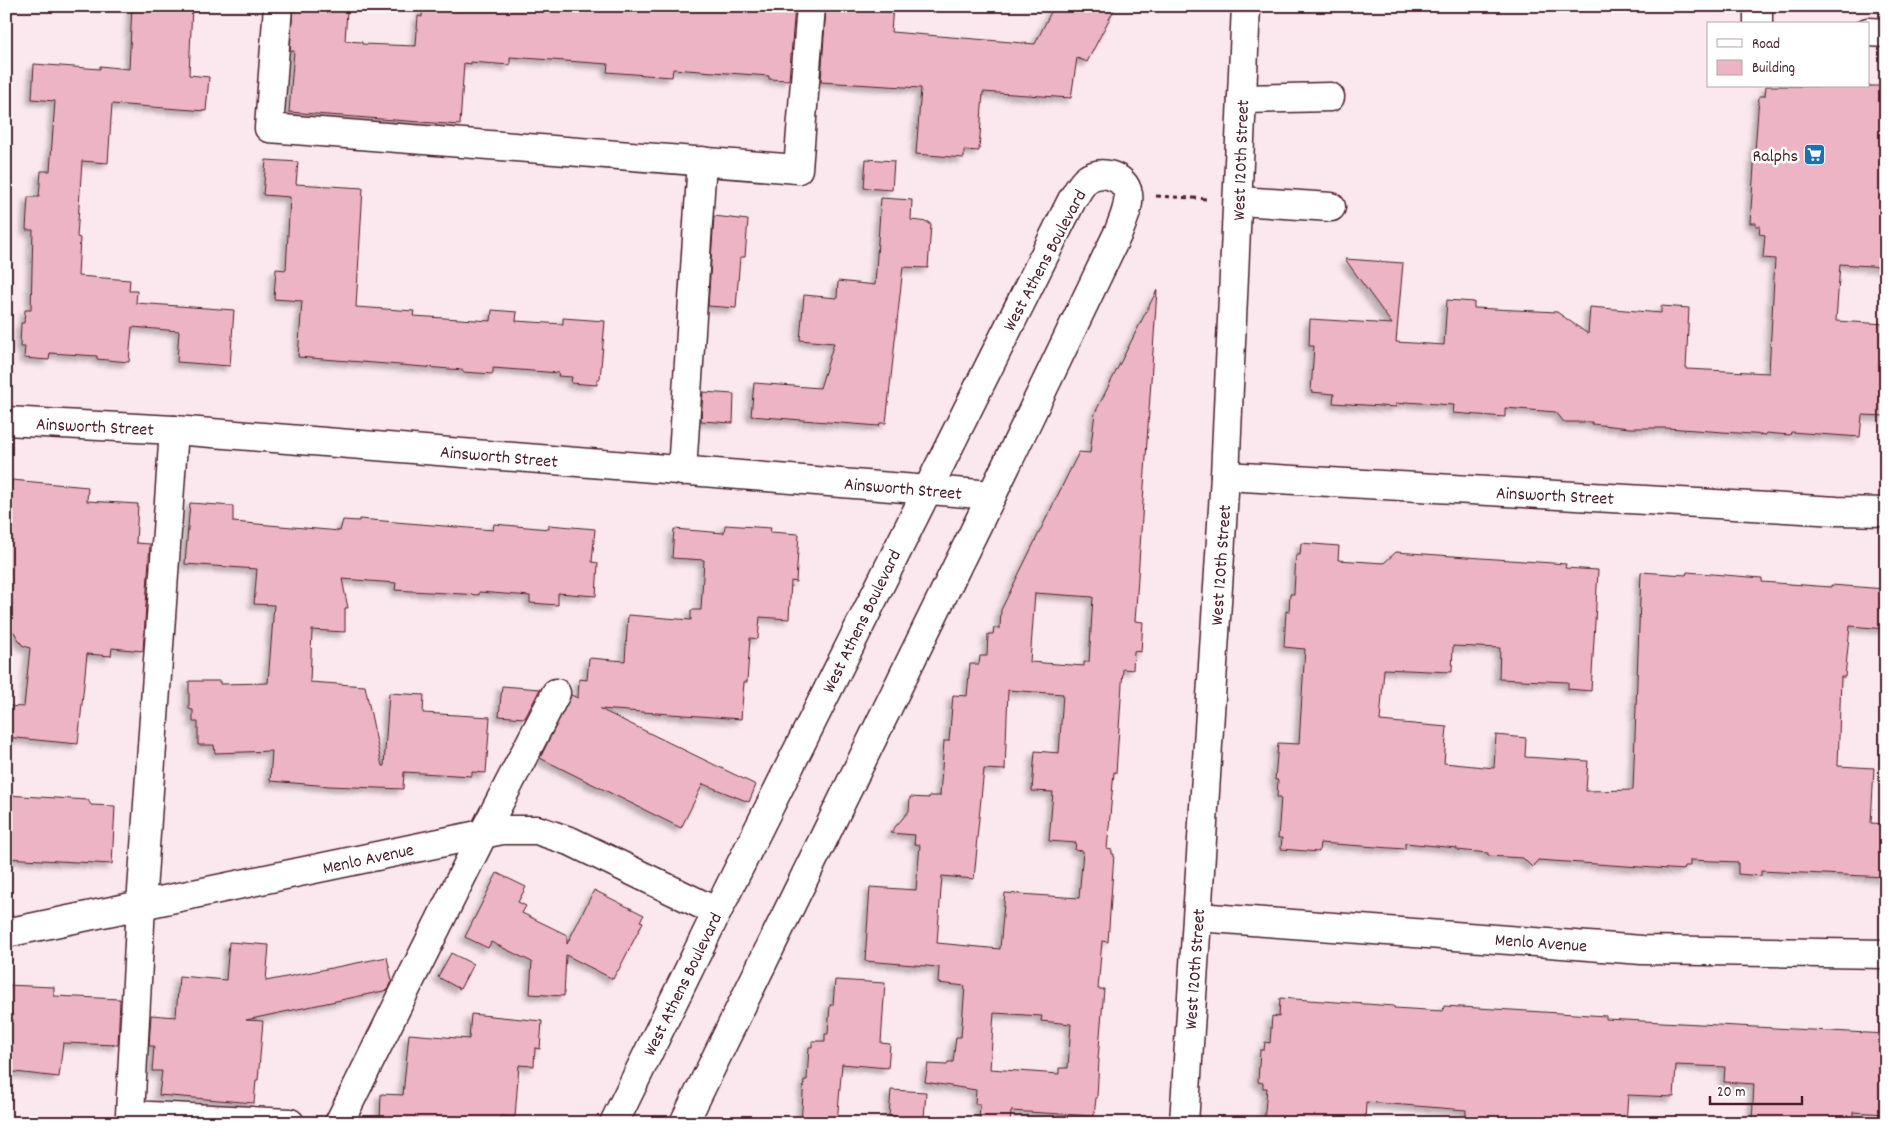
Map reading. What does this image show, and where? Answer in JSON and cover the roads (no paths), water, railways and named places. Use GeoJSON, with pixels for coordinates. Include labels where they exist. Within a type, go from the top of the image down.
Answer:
{"type":"FeatureCollection","features":[{"type":"Feature","properties":{"kind":"street"},"geometry":{"type":"LineString","coordinates":[[278,6],[269,128],[798,168],[811,6]]}},
{"type":"Feature","properties":{"kind":"street","name":"West 120th Street"},"geometry":{"type":"LineString","coordinates":[[1184,1123],[1225,476],[1239,201],[1246,6]]}},
{"type":"Feature","properties":{"kind":"street"},"geometry":{"type":"LineString","coordinates":[[1758,6],[1758,22]]}},
{"type":"Feature","properties":{"kind":"street"},"geometry":{"type":"LineString","coordinates":[[1870,32],[1886,33]]}},
{"type":"Feature","properties":{"kind":"street"},"geometry":{"type":"LineString","coordinates":[[1242,99],[1330,98]]}},
{"type":"Feature","properties":{"kind":"street"},"geometry":{"type":"LineString","coordinates":[[682,471],[702,161]]}},
{"type":"Feature","properties":{"kind":"street","name":"West Athens Boulevard"},"geometry":{"type":"LineString","coordinates":[[614,1123],[717,912],[1072,200],[1086,180],[1100,174],[1113,176],[1124,182],[1128,194],[1126,212],[992,495]]}},
{"type":"Feature","properties":{"kind":"street"},"geometry":{"type":"LineString","coordinates":[[1239,201],[1331,207]]}},
{"type":"Feature","properties":{"kind":"street","name":"Ainsworth Street"},"geometry":{"type":"LineString","coordinates":[[6,421],[174,430],[992,495]]}},
{"type":"Feature","properties":{"kind":"street"},"geometry":{"type":"LineString","coordinates":[[174,430],[141,905],[130,1115],[290,1123]]}},
{"type":"Feature","properties":{"kind":"street","name":"Ainsworth Street"},"geometry":{"type":"LineString","coordinates":[[1225,476],[1837,511],[1886,512]]}},
{"type":"Feature","properties":{"kind":"street"},"geometry":{"type":"LineString","coordinates":[[684,1123],[992,495]]}},
{"type":"Feature","properties":{"kind":"street"},"geometry":{"type":"LineString","coordinates":[[340,1123],[483,834],[556,693]]}},
{"type":"Feature","properties":{"kind":"street","name":"Menlo Avenue"},"geometry":{"type":"LineString","coordinates":[[6,933],[502,830],[537,830],[572,842],[717,912]]}},
{"type":"Feature","properties":{"kind":"street","name":"Menlo Avenue"},"geometry":{"type":"LineString","coordinates":[[1198,917],[1642,950],[1886,954]]}},
{"type":"Feature","properties":{"kind":"place","name":"Ralphs"},"geometry":{"type":"Point","coordinates":[1814,155]}}]}
